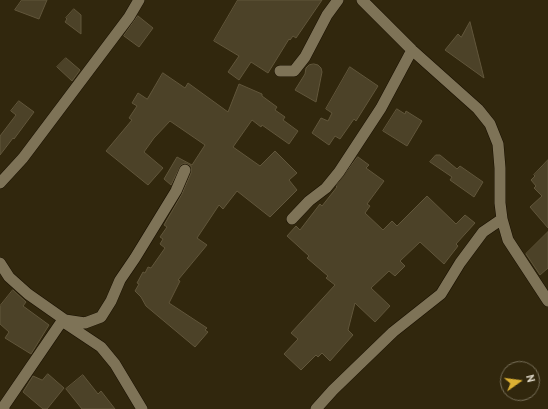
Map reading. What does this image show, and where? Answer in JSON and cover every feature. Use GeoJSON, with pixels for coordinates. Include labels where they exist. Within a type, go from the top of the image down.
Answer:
{"type":"FeatureCollection","features":[{"type":"Feature","properties":{"kind":"street"},"geometry":{"type":"LineString","coordinates":[[0,183],[23,158],[129,17],[140,0]]}},
{"type":"Feature","properties":{"kind":"street"},"geometry":{"type":"LineString","coordinates":[[280,71],[294,71],[305,57],[327,15],[338,0]]}},
{"type":"Feature","properties":{"kind":"street"},"geometry":{"type":"LineString","coordinates":[[362,0],[412,50],[478,109],[490,124],[498,144],[500,203],[502,219],[508,240],[548,301]]}},
{"type":"Feature","properties":{"kind":"street"},"geometry":{"type":"LineString","coordinates":[[292,219],[308,202],[326,188],[339,172],[381,108],[412,50]]}},
{"type":"Feature","properties":{"kind":"street"},"geometry":{"type":"LineString","coordinates":[[64,321],[85,323],[101,317],[111,301],[120,280],[176,191],[185,170]]}},
{"type":"Feature","properties":{"kind":"street"},"geometry":{"type":"LineString","coordinates":[[316,409],[333,390],[393,332],[442,294],[460,263],[483,232],[502,219]]}},
{"type":"Feature","properties":{"kind":"street"},"geometry":{"type":"LineString","coordinates":[[0,263],[8,277],[28,294],[100,346],[115,364],[142,409]]}},
{"type":"Feature","properties":{"kind":"street"},"geometry":{"type":"LineString","coordinates":[[4,409],[8,400],[64,321]]}},
{"type":"Feature","properties":{"kind":"building"},"geometry":{"type":"Polygon","coordinates":[[[22,0],[47,0],[39,19],[15,10],[22,0]]]}},
{"type":"Feature","properties":{"kind":"building"},"geometry":{"type":"Polygon","coordinates":[[[238,0],[322,0],[296,38],[293,36],[290,40],[289,39],[268,73],[251,62],[239,80],[228,72],[239,56],[214,41],[238,0]]]}},
{"type":"Feature","properties":{"kind":"building"},"geometry":{"type":"Polygon","coordinates":[[[74,9],[81,15],[81,34],[65,22],[67,19],[66,18],[74,9]]]}},
{"type":"Feature","properties":{"kind":"building"},"geometry":{"type":"Polygon","coordinates":[[[138,16],[153,28],[139,47],[124,36],[138,16]]]}},
{"type":"Feature","properties":{"kind":"building"},"geometry":{"type":"Polygon","coordinates":[[[470,22],[484,78],[445,50],[458,34],[461,37],[470,22]]]}},
{"type":"Feature","properties":{"kind":"building"},"geometry":{"type":"Polygon","coordinates":[[[66,58],[80,70],[72,81],[57,67],[66,58]]]}},
{"type":"Feature","properties":{"kind":"building"},"geometry":{"type":"Polygon","coordinates":[[[314,64],[321,68],[322,72],[316,102],[295,90],[305,74],[306,68],[309,65],[314,64]]]}},
{"type":"Feature","properties":{"kind":"building"},"geometry":{"type":"Polygon","coordinates":[[[350,67],[378,86],[356,121],[354,119],[340,139],[335,136],[329,145],[312,133],[321,118],[328,121],[332,113],[326,109],[350,67]]]}},
{"type":"Feature","properties":{"kind":"building"},"geometry":{"type":"Polygon","coordinates":[[[163,73],[185,88],[188,83],[228,112],[239,84],[262,94],[262,96],[277,107],[275,110],[285,117],[283,120],[298,131],[289,144],[262,125],[261,127],[252,120],[233,147],[260,166],[275,151],[297,173],[289,180],[297,190],[270,217],[237,191],[223,209],[219,205],[197,238],[207,245],[178,280],[180,281],[169,303],[207,328],[205,330],[208,332],[195,347],[146,306],[141,297],[135,291],[139,284],[137,283],[143,272],[145,273],[148,267],[151,268],[165,248],[160,244],[163,239],[160,237],[167,227],[164,225],[182,194],[191,173],[191,166],[185,163],[181,165],[171,185],[164,179],[177,157],[192,165],[205,145],[170,121],[154,138],[144,152],[163,168],[148,185],[106,151],[132,120],[129,118],[137,106],[132,103],[138,93],[147,99],[163,73]]]}},
{"type":"Feature","properties":{"kind":"building"},"geometry":{"type":"Polygon","coordinates":[[[19,101],[34,112],[0,155],[0,136],[16,115],[11,111],[19,101]]]}},
{"type":"Feature","properties":{"kind":"building"},"geometry":{"type":"Polygon","coordinates":[[[397,109],[405,114],[406,111],[422,121],[407,146],[383,131],[397,109]]]}},
{"type":"Feature","properties":{"kind":"building"},"geometry":{"type":"Polygon","coordinates":[[[436,155],[440,155],[457,169],[460,166],[483,182],[474,197],[450,180],[452,177],[430,162],[436,155]]]}},
{"type":"Feature","properties":{"kind":"building"},"geometry":{"type":"Polygon","coordinates":[[[358,157],[369,165],[366,168],[384,181],[367,204],[370,206],[365,213],[383,230],[392,221],[397,226],[427,196],[456,224],[465,215],[475,223],[456,244],[458,246],[444,264],[420,242],[400,261],[405,266],[395,276],[389,271],[371,288],[390,306],[375,322],[355,303],[348,330],[353,335],[330,361],[322,353],[318,357],[316,355],[301,370],[284,354],[298,339],[291,333],[335,285],[326,278],[328,276],[307,258],[309,256],[287,236],[296,226],[300,230],[320,204],[322,206],[358,157]]]}},
{"type":"Feature","properties":{"kind":"building"},"geometry":{"type":"Polygon","coordinates":[[[548,160],[548,228],[530,207],[542,196],[534,188],[536,186],[531,180],[548,160]]]}},
{"type":"Feature","properties":{"kind":"building"},"geometry":{"type":"Polygon","coordinates":[[[548,232],[548,268],[540,275],[526,254],[548,232]]]}},
{"type":"Feature","properties":{"kind":"building"},"geometry":{"type":"Polygon","coordinates":[[[13,290],[26,302],[23,306],[49,325],[31,354],[5,338],[9,332],[0,324],[0,306],[13,290]]]}},
{"type":"Feature","properties":{"kind":"building"},"geometry":{"type":"Polygon","coordinates":[[[48,374],[64,388],[47,409],[43,409],[23,392],[33,376],[42,380],[48,374]]]}},
{"type":"Feature","properties":{"kind":"building"},"geometry":{"type":"Polygon","coordinates":[[[83,375],[98,394],[101,391],[115,409],[82,409],[66,389],[83,375]]]}}]}
